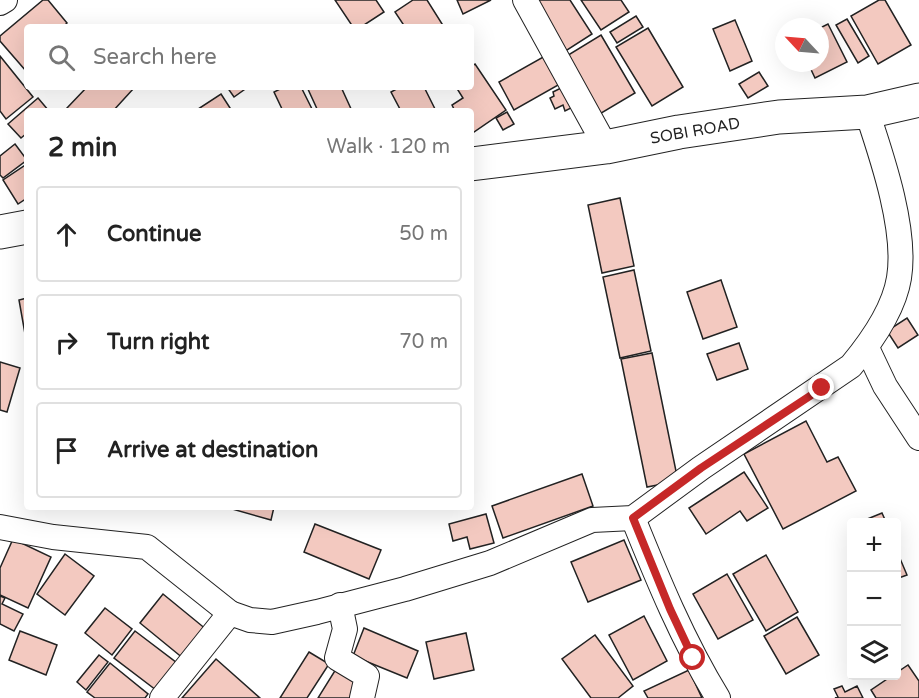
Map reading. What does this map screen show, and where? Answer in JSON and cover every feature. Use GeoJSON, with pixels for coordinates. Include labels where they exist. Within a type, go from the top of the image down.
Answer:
{"type":"FeatureCollection","features":[{"type":"Feature","properties":{"kind":"highway","name":"SOBI ROAD"},"geometry":{"type":"LineString","coordinates":[[474,164],[606,147],[679,132],[780,117],[867,112],[919,100]]}},
{"type":"Feature","properties":{"kind":"highway"},"geometry":{"type":"LineString","coordinates":[[0,232],[24,228]]}},
{"type":"Feature","properties":{"kind":"street"},"geometry":{"type":"LineString","coordinates":[[0,3],[4,0]]}},
{"type":"Feature","properties":{"kind":"street"},"geometry":{"type":"LineString","coordinates":[[525,0],[606,147]]}},
{"type":"Feature","properties":{"kind":"street"},"geometry":{"type":"LineString","coordinates":[[0,527],[53,537],[147,547],[230,613],[250,620],[272,622],[405,590],[490,563],[592,520],[633,518],[701,468],[822,388],[851,366],[867,348],[885,315],[899,279],[900,246],[891,194],[867,112]]}},
{"type":"Feature","properties":{"kind":"street"},"geometry":{"type":"LineString","coordinates":[[867,348],[885,386],[919,438]]}},
{"type":"Feature","properties":{"kind":"street"},"geometry":{"type":"LineString","coordinates":[[633,518],[670,609],[693,658],[718,698]]}},
{"type":"Feature","properties":{"kind":"street"},"geometry":{"type":"LineString","coordinates":[[340,605],[345,629],[337,658],[367,676],[362,698]]}},
{"type":"Feature","properties":{"kind":"street"},"geometry":{"type":"LineString","coordinates":[[162,698],[230,613]]}},
{"type":"Feature","properties":{"kind":"building"},"geometry":{"type":"Polygon","coordinates":[[[43,0],[48,0],[67,23],[24,24],[24,69],[0,41],[0,36],[43,0]]]}},
{"type":"Feature","properties":{"kind":"building"},"geometry":{"type":"Polygon","coordinates":[[[335,0],[376,0],[384,12],[366,24],[351,24],[335,0]]]}},
{"type":"Feature","properties":{"kind":"building"},"geometry":{"type":"Polygon","coordinates":[[[413,0],[427,0],[442,24],[403,24],[395,12],[413,0]]]}},
{"type":"Feature","properties":{"kind":"building"},"geometry":{"type":"Polygon","coordinates":[[[457,0],[491,0],[463,14],[457,0]]]}},
{"type":"Feature","properties":{"kind":"building"},"geometry":{"type":"Polygon","coordinates":[[[535,0],[570,0],[592,34],[564,52],[535,0]]]}},
{"type":"Feature","properties":{"kind":"building"},"geometry":{"type":"Polygon","coordinates":[[[581,0],[621,0],[629,12],[601,30],[581,0]]]}},
{"type":"Feature","properties":{"kind":"building"},"geometry":{"type":"Polygon","coordinates":[[[879,0],[885,0],[911,45],[878,64],[851,16],[879,0]]]}},
{"type":"Feature","properties":{"kind":"building"},"geometry":{"type":"Polygon","coordinates":[[[636,16],[643,27],[617,43],[610,32],[636,16]]]}},
{"type":"Feature","properties":{"kind":"building"},"geometry":{"type":"Polygon","coordinates":[[[847,19],[869,56],[858,63],[836,25],[847,19]]]}},
{"type":"Feature","properties":{"kind":"building"},"geometry":{"type":"Polygon","coordinates":[[[735,20],[752,61],[730,71],[713,29],[735,20]]]}},
{"type":"Feature","properties":{"kind":"building"},"geometry":{"type":"Polygon","coordinates":[[[829,26],[847,62],[829,71],[829,26]]]}},
{"type":"Feature","properties":{"kind":"building"},"geometry":{"type":"Polygon","coordinates":[[[648,28],[683,87],[652,106],[616,47],[648,28]]]}},
{"type":"Feature","properties":{"kind":"building"},"geometry":{"type":"Polygon","coordinates":[[[601,35],[635,93],[598,115],[565,57],[601,35]]]}},
{"type":"Feature","properties":{"kind":"building"},"geometry":{"type":"Polygon","coordinates":[[[0,56],[24,86],[24,90],[27,90],[33,97],[6,119],[0,111],[0,56]]]}},
{"type":"Feature","properties":{"kind":"building"},"geometry":{"type":"Polygon","coordinates":[[[545,56],[560,84],[514,110],[499,82],[545,56]]]}},
{"type":"Feature","properties":{"kind":"building"},"geometry":{"type":"Polygon","coordinates":[[[474,65],[506,110],[474,132],[474,108],[454,108],[452,105],[463,98],[458,90],[474,90],[474,65]]]}},
{"type":"Feature","properties":{"kind":"building"},"geometry":{"type":"Polygon","coordinates":[[[759,72],[768,86],[748,98],[739,84],[759,72]]]}},
{"type":"Feature","properties":{"kind":"building"},"geometry":{"type":"Polygon","coordinates":[[[812,72],[827,72],[815,78],[812,72]]]}},
{"type":"Feature","properties":{"kind":"building"},"geometry":{"type":"Polygon","coordinates":[[[563,87],[573,107],[565,111],[563,105],[555,109],[550,98],[554,96],[553,92],[563,87]]]}},
{"type":"Feature","properties":{"kind":"building"},"geometry":{"type":"Polygon","coordinates":[[[84,90],[132,90],[116,108],[67,108],[84,90]]]}},
{"type":"Feature","properties":{"kind":"building"},"geometry":{"type":"Polygon","coordinates":[[[229,90],[244,90],[234,97],[229,90]]]}},
{"type":"Feature","properties":{"kind":"building"},"geometry":{"type":"Polygon","coordinates":[[[302,90],[312,108],[282,108],[274,92],[302,90]]]}},
{"type":"Feature","properties":{"kind":"building"},"geometry":{"type":"Polygon","coordinates":[[[308,90],[342,90],[351,108],[317,108],[308,90]]]}},
{"type":"Feature","properties":{"kind":"building"},"geometry":{"type":"Polygon","coordinates":[[[426,90],[434,108],[399,108],[391,92],[426,90]]]}},
{"type":"Feature","properties":{"kind":"building"},"geometry":{"type":"Polygon","coordinates":[[[221,94],[230,108],[200,108],[221,94]]]}},
{"type":"Feature","properties":{"kind":"building"},"geometry":{"type":"Polygon","coordinates":[[[38,98],[46,108],[26,108],[38,98]]]}},
{"type":"Feature","properties":{"kind":"building"},"geometry":{"type":"Polygon","coordinates":[[[24,110],[24,136],[21,138],[8,124],[24,110]]]}},
{"type":"Feature","properties":{"kind":"building"},"geometry":{"type":"Polygon","coordinates":[[[507,112],[514,124],[503,130],[496,118],[507,112]]]}},
{"type":"Feature","properties":{"kind":"building"},"geometry":{"type":"Polygon","coordinates":[[[15,144],[24,156],[24,162],[3,178],[0,175],[0,156],[15,144]]]}},
{"type":"Feature","properties":{"kind":"building"},"geometry":{"type":"Polygon","coordinates":[[[24,166],[24,200],[18,204],[3,180],[24,166]]]}},
{"type":"Feature","properties":{"kind":"building"},"geometry":{"type":"Polygon","coordinates":[[[620,198],[634,266],[602,273],[588,205],[620,198]]]}},
{"type":"Feature","properties":{"kind":"building"},"geometry":{"type":"Polygon","coordinates":[[[634,270],[651,351],[620,358],[603,277],[634,270]]]}},
{"type":"Feature","properties":{"kind":"building"},"geometry":{"type":"Polygon","coordinates":[[[721,280],[737,327],[703,339],[687,292],[721,280]]]}},
{"type":"Feature","properties":{"kind":"building"},"geometry":{"type":"Polygon","coordinates":[[[24,299],[24,328],[19,300],[24,299]]]}},
{"type":"Feature","properties":{"kind":"building"},"geometry":{"type":"Polygon","coordinates":[[[907,318],[918,335],[898,348],[887,331],[907,318]]]}},
{"type":"Feature","properties":{"kind":"building"},"geometry":{"type":"Polygon","coordinates":[[[739,343],[748,369],[717,380],[707,354],[739,343]]]}},
{"type":"Feature","properties":{"kind":"building"},"geometry":{"type":"Polygon","coordinates":[[[652,353],[678,481],[647,487],[621,359],[652,353]]]}},
{"type":"Feature","properties":{"kind":"building"},"geometry":{"type":"Polygon","coordinates":[[[0,362],[20,368],[7,412],[0,410],[0,362]]]}},
{"type":"Feature","properties":{"kind":"building"},"geometry":{"type":"Polygon","coordinates":[[[806,421],[827,462],[838,457],[856,491],[783,529],[744,454],[806,421]]]}},
{"type":"Feature","properties":{"kind":"building"},"geometry":{"type":"Polygon","coordinates":[[[744,472],[768,508],[747,521],[740,511],[706,534],[689,508],[744,472]]]}},
{"type":"Feature","properties":{"kind":"building"},"geometry":{"type":"Polygon","coordinates":[[[582,474],[593,506],[503,538],[492,506],[582,474]]]}},
{"type":"Feature","properties":{"kind":"building"},"geometry":{"type":"Polygon","coordinates":[[[236,510],[273,510],[271,520],[236,510]]]}},
{"type":"Feature","properties":{"kind":"building"},"geometry":{"type":"Polygon","coordinates":[[[882,513],[884,518],[870,518],[882,513]]]}},
{"type":"Feature","properties":{"kind":"building"},"geometry":{"type":"Polygon","coordinates":[[[486,514],[494,543],[470,549],[467,537],[453,541],[449,524],[486,514]]]}},
{"type":"Feature","properties":{"kind":"building"},"geometry":{"type":"Polygon","coordinates":[[[315,524],[381,550],[369,579],[304,552],[315,524]]]}},
{"type":"Feature","properties":{"kind":"building"},"geometry":{"type":"Polygon","coordinates":[[[13,539],[51,557],[28,608],[0,595],[0,568],[13,539]]]}},
{"type":"Feature","properties":{"kind":"building"},"geometry":{"type":"Polygon","coordinates":[[[624,540],[641,580],[588,602],[571,562],[624,540]]]}},
{"type":"Feature","properties":{"kind":"building"},"geometry":{"type":"Polygon","coordinates":[[[65,554],[94,576],[65,615],[37,594],[65,554]]]}},
{"type":"Feature","properties":{"kind":"building"},"geometry":{"type":"Polygon","coordinates":[[[766,555],[798,612],[766,631],[733,574],[766,555]]]}},
{"type":"Feature","properties":{"kind":"building"},"geometry":{"type":"Polygon","coordinates":[[[901,561],[907,575],[901,577],[901,561]]]}},
{"type":"Feature","properties":{"kind":"building"},"geometry":{"type":"Polygon","coordinates":[[[727,574],[753,620],[718,639],[693,594],[727,574]]]}},
{"type":"Feature","properties":{"kind":"building"},"geometry":{"type":"Polygon","coordinates":[[[163,594],[207,630],[184,659],[140,623],[163,594]]]}},
{"type":"Feature","properties":{"kind":"building"},"geometry":{"type":"Polygon","coordinates":[[[0,596],[5,598],[2,604],[23,614],[14,631],[0,624],[0,596]]]}},
{"type":"Feature","properties":{"kind":"building"},"geometry":{"type":"Polygon","coordinates":[[[105,608],[132,629],[112,655],[85,633],[105,608]]]}},
{"type":"Feature","properties":{"kind":"building"},"geometry":{"type":"Polygon","coordinates":[[[644,616],[667,661],[633,680],[609,635],[644,616]]]}},
{"type":"Feature","properties":{"kind":"building"},"geometry":{"type":"Polygon","coordinates":[[[797,617],[819,655],[786,674],[764,636],[797,617]]]}},
{"type":"Feature","properties":{"kind":"building"},"geometry":{"type":"Polygon","coordinates":[[[364,628],[418,651],[407,678],[353,656],[364,628]]]}},
{"type":"Feature","properties":{"kind":"building"},"geometry":{"type":"Polygon","coordinates":[[[20,631],[57,645],[46,675],[9,660],[20,631]]]}},
{"type":"Feature","properties":{"kind":"building"},"geometry":{"type":"Polygon","coordinates":[[[135,631],[177,663],[156,690],[114,658],[135,631]]]}},
{"type":"Feature","properties":{"kind":"building"},"geometry":{"type":"Polygon","coordinates":[[[466,633],[474,670],[434,679],[426,642],[466,633]]]}},
{"type":"Feature","properties":{"kind":"building"},"geometry":{"type":"Polygon","coordinates":[[[595,635],[633,686],[618,698],[591,698],[562,659],[595,635]]]}},
{"type":"Feature","properties":{"kind":"building"},"geometry":{"type":"Polygon","coordinates":[[[309,652],[329,664],[307,698],[280,698],[309,652]]]}},
{"type":"Feature","properties":{"kind":"building"},"geometry":{"type":"Polygon","coordinates":[[[99,655],[108,662],[86,690],[77,682],[99,655]]]}},
{"type":"Feature","properties":{"kind":"building"},"geometry":{"type":"Polygon","coordinates":[[[216,659],[260,698],[182,698],[216,659]]]}},
{"type":"Feature","properties":{"kind":"building"},"geometry":{"type":"Polygon","coordinates":[[[110,663],[148,694],[145,698],[95,698],[87,692],[110,663]]]}},
{"type":"Feature","properties":{"kind":"building"},"geometry":{"type":"Polygon","coordinates":[[[908,665],[919,681],[919,698],[876,698],[871,690],[886,680],[901,680],[901,670],[908,665]]]}},
{"type":"Feature","properties":{"kind":"building"},"geometry":{"type":"Polygon","coordinates":[[[336,669],[359,683],[350,698],[318,698],[336,669]]]}},
{"type":"Feature","properties":{"kind":"building"},"geometry":{"type":"Polygon","coordinates":[[[689,670],[702,698],[648,698],[644,691],[689,670]]]}},
{"type":"Feature","properties":{"kind":"building"},"geometry":{"type":"Polygon","coordinates":[[[842,686],[845,692],[857,686],[863,698],[835,698],[838,697],[834,689],[842,686]]]}},
{"type":"Feature","properties":{"kind":"route"},"geometry":{"type":"LineString","coordinates":[[693,658],[670,609],[633,518],[701,468],[822,388]]}}]}
